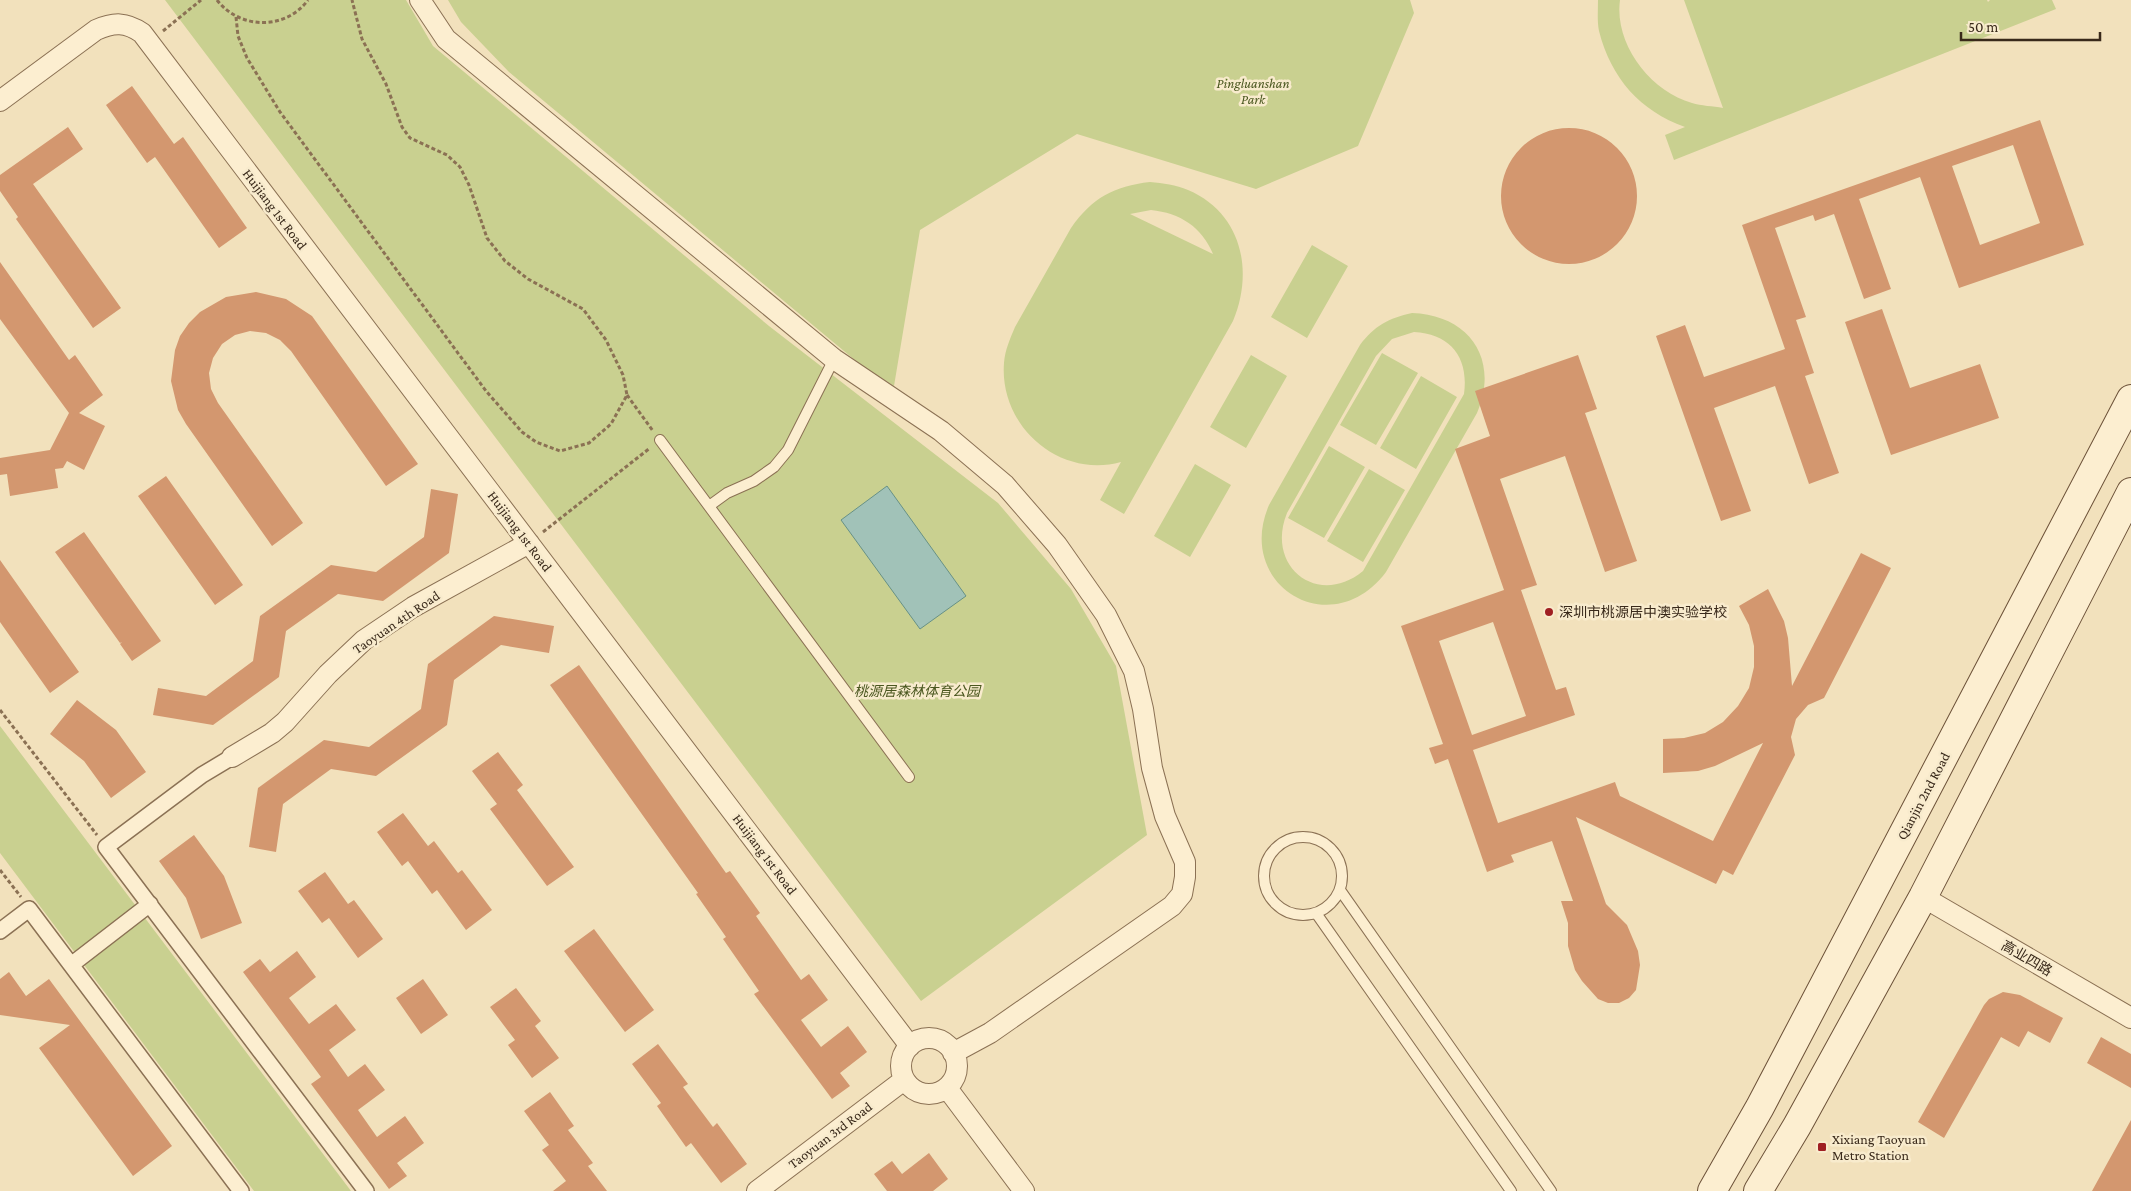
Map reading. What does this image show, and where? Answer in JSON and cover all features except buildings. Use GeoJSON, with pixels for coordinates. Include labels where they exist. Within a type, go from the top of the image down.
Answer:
{"type":"FeatureCollection","features":[{"type":"Feature","properties":{"kind":"main road","name":"Qianjin 2nd Road"},"geometry":{"type":"LineString","coordinates":[[1712,1191],[1760,1107],[2131,399]]}},
{"type":"Feature","properties":{"kind":"main road"},"geometry":{"type":"LineString","coordinates":[[1758,1191],[1797,1126],[1923,897],[2131,492]]}},
{"type":"Feature","properties":{"kind":"street"},"geometry":{"type":"LineString","coordinates":[[420,0],[446,38],[834,359],[941,431],[1006,485],[1063,553],[1106,615],[1134,671],[1143,709],[1152,768],[1165,816],[1185,862],[1182,894],[1172,906],[990,1033],[953,1053]]}},
{"type":"Feature","properties":{"kind":"street","name":"Huijiang 1st Road"},"geometry":{"type":"LineString","coordinates":[[0,101],[96,30],[110,25],[124,24],[142,33],[910,1046]]}},
{"type":"Feature","properties":{"kind":"street","name":"Taoyuan 4th Road"},"geometry":{"type":"LineString","coordinates":[[232,757],[272,733],[285,722],[328,674],[364,640],[413,608],[529,543]]}},
{"type":"Feature","properties":{"kind":"street"},"geometry":{"type":"LineString","coordinates":[[232,757],[202,775],[106,847],[366,1191]]}},
{"type":"Feature","properties":{"kind":"street","name":"高业四路"},"geometry":{"type":"LineString","coordinates":[[1923,897],[2131,1018]]}},
{"type":"Feature","properties":{"kind":"street"},"geometry":{"type":"LineString","coordinates":[[71,965],[150,904]]}},
{"type":"Feature","properties":{"kind":"street"},"geometry":{"type":"LineString","coordinates":[[0,931],[29,909],[241,1191]]}},
{"type":"Feature","properties":{"kind":"street"},"geometry":{"type":"LineString","coordinates":[[933,1039],[941,1041],[953,1053],[956,1060],[956,1075],[947,1088],[932,1095],[924,1094],[916,1092],[904,1080],[901,1071],[901,1061],[904,1053],[917,1041],[933,1039]]}},
{"type":"Feature","properties":{"kind":"street","name":"Taoyuan 3rd Road"},"geometry":{"type":"LineString","coordinates":[[757,1191],[904,1080]]}},
{"type":"Feature","properties":{"kind":"street"},"geometry":{"type":"LineString","coordinates":[[947,1088],[1024,1191]]}},
{"type":"Feature","properties":{"kind":"lane"},"geometry":{"type":"LineString","coordinates":[[709,506],[727,493],[754,481],[774,467],[788,450],[834,359]]}},
{"type":"Feature","properties":{"kind":"lane"},"geometry":{"type":"LineString","coordinates":[[660,440],[909,777]]}},
{"type":"Feature","properties":{"kind":"lane"},"geometry":{"type":"LineString","coordinates":[[1300,836],[1312,837],[1322,841],[1331,848],[1340,862],[1342,879],[1340,890],[1326,908],[1316,914],[1305,916],[1289,912],[1275,903],[1268,894],[1264,884],[1266,861],[1276,848],[1290,838],[1300,836]]}},
{"type":"Feature","properties":{"kind":"lane"},"geometry":{"type":"LineString","coordinates":[[1340,890],[1551,1191]]}},
{"type":"Feature","properties":{"kind":"lane"},"geometry":{"type":"LineString","coordinates":[[1316,914],[1511,1191]]}},
{"type":"Feature","properties":{"kind":"path"},"geometry":{"type":"LineString","coordinates":[[150,42],[201,0]]}},
{"type":"Feature","properties":{"kind":"path"},"geometry":{"type":"LineString","coordinates":[[218,0],[236,17],[253,22],[270,23],[287,18],[302,8],[308,0]]}},
{"type":"Feature","properties":{"kind":"path"},"geometry":{"type":"LineString","coordinates":[[352,0],[362,39],[386,84],[402,127],[410,138],[447,155],[460,167],[469,186],[487,238],[505,261],[528,278],[583,309],[606,340],[624,375],[627,395],[660,440],[529,543]]}},
{"type":"Feature","properties":{"kind":"path"},"geometry":{"type":"LineString","coordinates":[[236,17],[238,36],[247,58],[280,112],[486,391],[522,432],[536,442],[560,451],[589,443],[611,424],[627,395]]}},
{"type":"Feature","properties":{"kind":"path"},"geometry":{"type":"LineString","coordinates":[[0,710],[106,847]]}},
{"type":"Feature","properties":{"kind":"path"},"geometry":{"type":"LineString","coordinates":[[0,870],[29,909]]}},
{"type":"Feature","properties":{"kind":"green space","name":"桃源居森林体育公园"},"geometry":{"type":"Polygon","coordinates":[[[165,0],[406,0],[433,46],[769,326],[998,503],[1071,589],[1116,666],[1147,835],[921,1001],[165,0]]]}},
{"type":"Feature","properties":{"kind":"green space","name":"Pingluanshan Park"},"geometry":{"type":"Polygon","coordinates":[[[448,0],[1410,0],[1414,13],[1358,146],[1256,189],[1077,134],[920,230],[894,386],[862,366],[509,72],[461,22],[448,0]]]}},
{"type":"Feature","properties":{"kind":"green space"},"geometry":{"type":"Polygon","coordinates":[[[1598,0],[1620,0],[1620,17],[1629,49],[1649,77],[1677,97],[1699,105],[1723,108],[1684,0],[1987,0],[1988,2],[1990,0],[2052,0],[2056,9],[1674,160],[1665,135],[1685,127],[1654,112],[1630,91],[1620,78],[1611,64],[1599,31],[1598,0]]]}},
{"type":"Feature","properties":{"kind":"green space"},"geometry":{"type":"Polygon","coordinates":[[[1155,182],[1183,188],[1206,200],[1221,213],[1232,228],[1239,245],[1242,283],[1233,321],[1124,514],[1100,500],[1121,462],[1098,465],[1076,463],[1055,455],[1037,442],[1022,426],[1011,407],[1005,386],[1004,363],[1015,327],[1071,228],[1087,209],[1105,195],[1137,184],[1155,182]],[[1151,210],[1130,214],[1213,254],[1203,236],[1189,223],[1171,214],[1151,210]]]}},
{"type":"Feature","properties":{"kind":"green space"},"geometry":{"type":"Polygon","coordinates":[[[1312,245],[1348,266],[1307,338],[1271,317],[1312,245]]]}},
{"type":"Feature","properties":{"kind":"green space"},"geometry":{"type":"Polygon","coordinates":[[[1412,313],[1432,316],[1449,322],[1464,331],[1475,344],[1482,358],[1485,375],[1483,393],[1477,413],[1386,572],[1364,593],[1340,603],[1316,604],[1294,596],[1276,581],[1265,560],[1262,534],[1269,505],[1360,345],[1377,328],[1389,320],[1412,313]],[[1414,332],[1392,339],[1376,356],[1287,513],[1282,533],[1283,550],[1290,565],[1300,576],[1313,583],[1329,585],[1346,581],[1363,571],[1464,394],[1464,369],[1455,350],[1438,337],[1414,332]]]}},
{"type":"Feature","properties":{"kind":"green space"},"geometry":{"type":"Polygon","coordinates":[[[1382,353],[1418,373],[1376,445],[1340,425],[1382,353]]]}},
{"type":"Feature","properties":{"kind":"green space"},"geometry":{"type":"Polygon","coordinates":[[[1251,355],[1287,376],[1246,448],[1210,427],[1251,355]]]}},
{"type":"Feature","properties":{"kind":"green space"},"geometry":{"type":"Polygon","coordinates":[[[1421,376],[1457,397],[1416,469],[1380,448],[1421,376]]]}},
{"type":"Feature","properties":{"kind":"green space"},"geometry":{"type":"Polygon","coordinates":[[[1329,446],[1365,467],[1324,538],[1288,518],[1329,446]]]}},
{"type":"Feature","properties":{"kind":"green space"},"geometry":{"type":"Polygon","coordinates":[[[1195,464],[1231,485],[1190,557],[1154,536],[1195,464]]]}},
{"type":"Feature","properties":{"kind":"green space"},"geometry":{"type":"Polygon","coordinates":[[[1369,469],[1405,490],[1363,562],[1327,541],[1369,469]]]}},
{"type":"Feature","properties":{"kind":"green space"},"geometry":{"type":"Polygon","coordinates":[[[0,726],[351,1191],[254,1191],[0,853],[0,726]]]}},
{"type":"Feature","properties":{"kind":"water"},"geometry":{"type":"Polygon","coordinates":[[[887,486],[966,596],[920,629],[841,520],[887,486]]]}},
{"type":"Feature","properties":{"kind":"place","name":"深圳市桃源居中澳实验学校"},"geometry":{"type":"Point","coordinates":[1549,612]}},
{"type":"Feature","properties":{"kind":"place","name":"Xixiang Taoyuan Metro Station"},"geometry":{"type":"Point","coordinates":[1822,1147]}}]}
